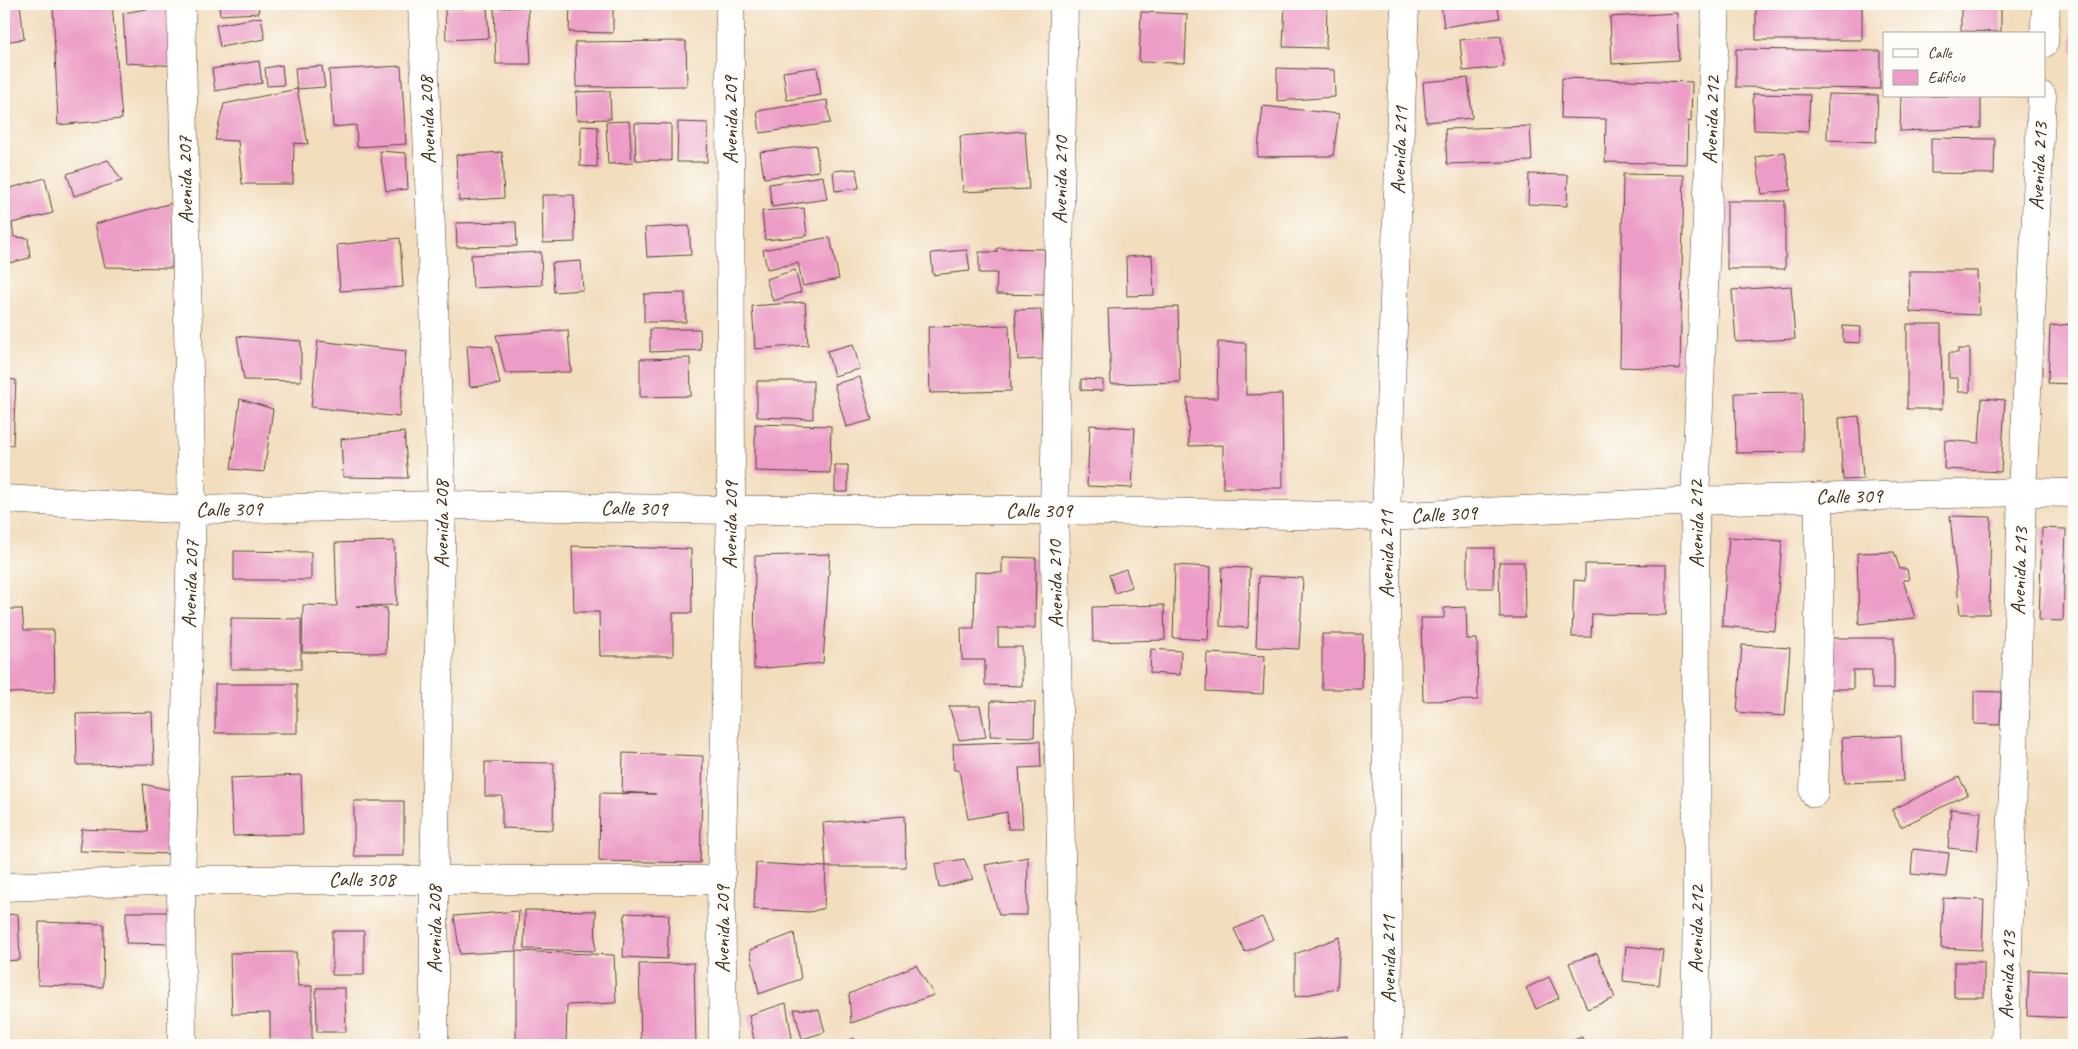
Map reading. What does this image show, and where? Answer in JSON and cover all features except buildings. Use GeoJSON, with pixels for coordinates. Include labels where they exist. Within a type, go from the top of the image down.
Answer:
{"type":"FeatureCollection","features":[{"type":"Feature","properties":{"kind":"street","name":"Avenida 207"},"geometry":{"type":"LineString","coordinates":[[181,4],[192,510],[181,880],[182,1045]]}},
{"type":"Feature","properties":{"kind":"street","name":"Avenida 208"},"geometry":{"type":"LineString","coordinates":[[422,4],[442,504],[434,879],[434,1045]]}},
{"type":"Feature","properties":{"kind":"street","name":"Avenida 209"},"geometry":{"type":"LineString","coordinates":[[723,1045],[721,880],[731,510],[730,4]]}},
{"type":"Feature","properties":{"kind":"street","name":"Avenida 210"},"geometry":{"type":"LineString","coordinates":[[1064,4],[1054,510],[1065,1045]]}},
{"type":"Feature","properties":{"kind":"street","name":"Avenida 211"},"geometry":{"type":"LineString","coordinates":[[1388,1045],[1386,517],[1405,4]]}},
{"type":"Feature","properties":{"kind":"street","name":"Avenida 212"},"geometry":{"type":"LineString","coordinates":[[1695,1045],[1697,887],[1695,501],[1716,4]]}},
{"type":"Feature","properties":{"kind":"street"},"geometry":{"type":"LineString","coordinates":[[2045,32],[2046,4]]}},
{"type":"Feature","properties":{"kind":"street","name":"Avenida 213"},"geometry":{"type":"LineString","coordinates":[[2004,1045],[2022,492],[2042,98]]}},
{"type":"Feature","properties":{"kind":"street","name":"Calle 309"},"geometry":{"type":"LineString","coordinates":[[4,499],[192,510],[442,504],[731,510],[1054,510],[1386,517],[1695,501],[2022,492],[2074,493]]}},
{"type":"Feature","properties":{"kind":"street"},"geometry":{"type":"LineString","coordinates":[[1814,793],[1819,633],[1819,497]]}},
{"type":"Feature","properties":{"kind":"street","name":"Calle 308"},"geometry":{"type":"LineString","coordinates":[[4,887],[181,880],[721,880]]}}]}
